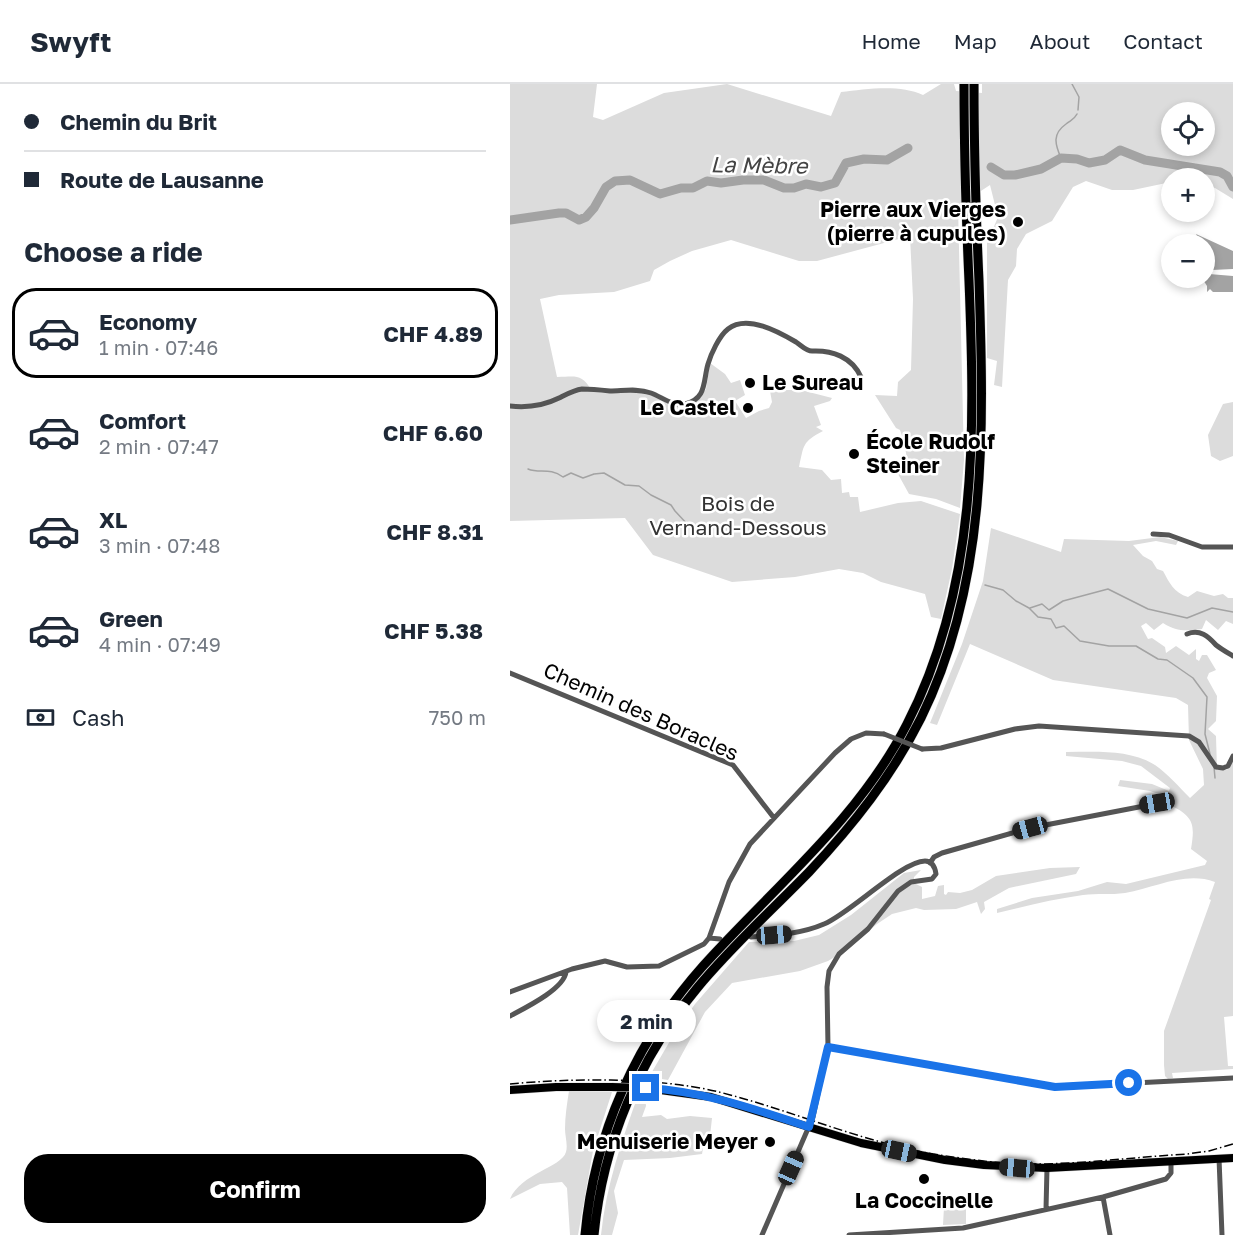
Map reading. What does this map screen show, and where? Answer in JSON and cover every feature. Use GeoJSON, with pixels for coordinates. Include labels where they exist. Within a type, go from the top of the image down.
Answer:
{"type":"FeatureCollection","features":[{"type":"Feature","properties":{"kind":"highway"},"geometry":{"type":"LineString","coordinates":[[594,1235],[601,1186],[611,1146],[631,1094],[656,1045],[700,984],[831,848],[879,788],[922,716],[940,675],[951,625],[968,506],[971,453],[969,85]]}},
{"type":"Feature","properties":{"kind":"highway"},"geometry":{"type":"LineString","coordinates":[[585,1235],[592,1184],[602,1143],[616,1103],[640,1053],[663,1017],[693,978],[819,847],[872,783],[913,712],[951,625],[968,575],[977,510],[982,394],[971,203]]}},
{"type":"Feature","properties":{"kind":"main road"},"geometry":{"type":"LineString","coordinates":[[510,1090],[556,1087],[646,1088],[679,1091],[722,1099],[861,1143],[945,1160],[1000,1167],[1047,1168],[1233,1158]]}},
{"type":"Feature","properties":{"kind":"street"},"geometry":{"type":"LineString","coordinates":[[510,406],[540,405],[582,389],[636,390],[654,394],[673,403],[691,402],[705,389],[708,362],[723,334],[728,328],[743,323],[770,329],[808,351],[822,350],[840,356],[851,362],[861,377]]}},
{"type":"Feature","properties":{"kind":"street"},"geometry":{"type":"LineString","coordinates":[[1153,534],[1169,535],[1202,547],[1233,547]]}},
{"type":"Feature","properties":{"kind":"street"},"geometry":{"type":"LineString","coordinates":[[1187,634],[1192,632],[1206,635],[1217,646],[1233,656]]}},
{"type":"Feature","properties":{"kind":"street","name":"Chemin des Boracles"},"geometry":{"type":"LineString","coordinates":[[510,673],[733,765],[774,819]]}},
{"type":"Feature","properties":{"kind":"street"},"geometry":{"type":"LineString","coordinates":[[510,992],[605,961],[627,967],[659,966],[704,944],[709,938],[729,882],[750,844],[835,753],[851,739],[866,733],[884,734],[922,749],[941,748],[1015,729],[1039,726],[1189,736],[1199,742],[1215,767],[1221,768],[1228,766],[1233,756]]}},
{"type":"Feature","properties":{"kind":"street"},"geometry":{"type":"LineString","coordinates":[[930,863],[934,857],[942,853],[1030,828],[1170,801]]}},
{"type":"Feature","properties":{"kind":"street"},"geometry":{"type":"LineString","coordinates":[[751,937],[801,932],[826,923],[900,872],[922,861],[930,863],[936,873],[930,880],[911,882],[898,891],[868,929],[844,948],[834,963],[827,987],[828,1047],[809,1127],[762,1235]]}},
{"type":"Feature","properties":{"kind":"street"},"geometry":{"type":"LineString","coordinates":[[709,938],[720,939]]}},
{"type":"Feature","properties":{"kind":"street"},"geometry":{"type":"LineString","coordinates":[[510,1016],[557,986],[566,977],[566,972]]}},
{"type":"Feature","properties":{"kind":"street"},"geometry":{"type":"LineString","coordinates":[[828,1047],[1055,1087],[1233,1078]]}},
{"type":"Feature","properties":{"kind":"street"},"geometry":{"type":"LineString","coordinates":[[1218,1158],[1222,1235]]}},
{"type":"Feature","properties":{"kind":"street"},"geometry":{"type":"LineString","coordinates":[[849,1235],[963,1228],[1103,1197],[1166,1179],[1171,1173],[1172,1161]]}},
{"type":"Feature","properties":{"kind":"street"},"geometry":{"type":"LineString","coordinates":[[1046,1209],[1047,1168]]}},
{"type":"Feature","properties":{"kind":"street"},"geometry":{"type":"LineString","coordinates":[[1103,1197],[1110,1235]]}},
{"type":"Feature","properties":{"kind":"street"},"geometry":{"type":"LineString","coordinates":[[963,1228],[963,1235]]}},
{"type":"Feature","properties":{"kind":"green space","name":"Bois de Vernand-Dessous"},"geometry":{"type":"Polygon","coordinates":[[[510,84],[597,84],[593,117],[603,120],[664,93],[727,84],[831,116],[841,92],[872,89],[904,89],[923,95],[941,84],[954,84],[956,91],[982,93],[982,84],[1233,84],[1233,199],[1215,188],[1215,168],[1161,168],[1161,184],[1133,190],[1112,190],[1086,181],[1073,187],[1052,221],[1026,234],[1017,249],[1016,266],[1008,280],[1002,387],[994,385],[997,361],[987,358],[987,243],[998,217],[990,185],[958,206],[964,460],[960,508],[936,499],[909,494],[898,474],[907,473],[906,451],[900,430],[896,428],[875,395],[897,396],[898,382],[911,370],[913,299],[910,236],[817,261],[799,261],[731,240],[692,251],[670,261],[654,270],[650,281],[614,292],[559,295],[540,299],[557,377],[578,377],[585,381],[592,391],[646,393],[673,405],[700,398],[706,389],[710,363],[725,374],[731,383],[740,380],[745,395],[735,401],[746,418],[769,408],[772,402],[770,391],[773,390],[801,390],[832,398],[830,401],[814,406],[821,425],[816,427],[823,431],[807,441],[799,467],[822,470],[831,480],[841,479],[842,493],[849,492],[850,497],[858,497],[860,512],[898,503],[921,501],[960,514],[952,569],[941,619],[931,617],[925,594],[881,582],[863,573],[839,569],[795,577],[732,582],[653,555],[625,518],[510,521],[510,84]]]}},
{"type":"Feature","properties":{"kind":"green space"},"geometry":{"type":"Polygon","coordinates":[[[1233,402],[1233,456],[1220,461],[1211,456],[1208,435],[1223,404],[1233,402]]]}},
{"type":"Feature","properties":{"kind":"green space"},"geometry":{"type":"Polygon","coordinates":[[[991,528],[1061,552],[1064,539],[1129,541],[1160,537],[1178,541],[1176,545],[1156,541],[1133,545],[1143,556],[1152,561],[1157,569],[1163,571],[1172,587],[1179,593],[1188,597],[1197,591],[1214,596],[1223,594],[1228,598],[1233,598],[1233,624],[1226,621],[1218,630],[1206,620],[1202,629],[1182,630],[1163,623],[1154,630],[1146,623],[1141,626],[1148,639],[1152,638],[1165,647],[1166,653],[1176,646],[1189,655],[1196,649],[1196,659],[1199,661],[1202,655],[1207,655],[1216,670],[1209,673],[1207,678],[1217,696],[1216,721],[1208,729],[1216,736],[1217,770],[1227,770],[1233,761],[1233,1016],[1224,1017],[1228,1066],[1233,1066],[1233,1069],[1172,1073],[1173,1078],[1168,1079],[1165,1076],[1164,1031],[1211,900],[1209,899],[1215,882],[1204,879],[1181,879],[1136,891],[1088,894],[997,913],[997,909],[1032,898],[1078,891],[1107,882],[1126,884],[1205,865],[1207,861],[1191,849],[1193,828],[1189,818],[1172,806],[1171,798],[1150,791],[1118,786],[1120,780],[1152,784],[1169,791],[1170,788],[1141,766],[1122,761],[1066,756],[1066,752],[1112,752],[1134,756],[1155,765],[1190,798],[1204,785],[1203,769],[1189,740],[1188,705],[1176,698],[1053,680],[970,644],[937,725],[930,723],[962,644],[983,581],[991,528]]]}},
{"type":"Feature","properties":{"kind":"green space"},"geometry":{"type":"Polygon","coordinates":[[[1080,867],[1076,874],[1009,888],[984,902],[985,909],[981,914],[977,902],[956,909],[916,908],[892,914],[848,949],[828,961],[800,971],[732,983],[705,1012],[668,1080],[649,1077],[695,1004],[749,942],[794,941],[819,935],[851,915],[904,873],[921,870],[914,877],[914,883],[922,887],[922,899],[935,896],[938,886],[944,885],[946,895],[948,892],[960,893],[972,890],[996,876],[1050,868],[1080,867]]]}},
{"type":"Feature","properties":{"kind":"green space"},"geometry":{"type":"Polygon","coordinates":[[[569,1091],[612,1092],[593,1151],[578,1235],[570,1235],[567,1188],[562,1182],[540,1184],[510,1199],[523,1183],[563,1158],[567,1146],[565,1124],[569,1091]]]}},
{"type":"Feature","properties":{"kind":"green space"},"geometry":{"type":"Polygon","coordinates":[[[639,1093],[645,1094],[646,1106],[642,1117],[661,1115],[667,1119],[690,1116],[712,1118],[710,1136],[715,1138],[714,1147],[703,1148],[702,1154],[624,1160],[614,1191],[618,1213],[612,1235],[601,1235],[611,1181],[639,1093]]]}},
{"type":"Feature","properties":{"kind":"green space"},"geometry":{"type":"Polygon","coordinates":[[[966,1199],[966,1224],[943,1225],[944,1207],[952,1205],[953,1200],[966,1199]]]}},
{"type":"Feature","properties":{"kind":"shaded area"},"geometry":{"type":"Polygon","coordinates":[[[1215,243],[1233,251],[1233,269],[1215,270],[1215,243]]]}},
{"type":"Feature","properties":{"kind":"shaded area"},"geometry":{"type":"Polygon","coordinates":[[[1215,274],[1233,276],[1233,292],[1213,292],[1210,289],[1207,292],[1207,288],[1215,288],[1215,274]]]}},
{"type":"Feature","properties":{"kind":"waterway"},"geometry":{"type":"LineString","coordinates":[[1072,84],[1079,97],[1078,110]]}},
{"type":"Feature","properties":{"kind":"waterway"},"geometry":{"type":"LineString","coordinates":[[1061,158],[1056,144],[1058,132],[1077,114]]}},
{"type":"Feature","properties":{"kind":"waterway","name":"La Mèbre"},"geometry":{"type":"LineString","coordinates":[[510,220],[559,213],[566,213],[579,220],[586,217],[606,187],[615,181],[630,180],[660,194],[681,188],[693,188],[707,181],[721,183],[764,180],[784,188],[806,184],[821,187],[835,183],[846,163],[864,159],[887,160],[908,148]]}},
{"type":"Feature","properties":{"kind":"waterway","name":"La Mèbre"},"geometry":{"type":"LineString","coordinates":[[991,167],[1004,175],[1015,175],[1041,169],[1061,158],[1077,159],[1089,163],[1105,160],[1120,150],[1145,160],[1220,172],[1227,176],[1233,187]]}},
{"type":"Feature","properties":{"kind":"waterway"},"geometry":{"type":"LineString","coordinates":[[528,469],[549,471],[563,477],[571,473],[583,478],[604,473],[625,485],[639,486],[671,505],[689,526],[697,527]]}},
{"type":"Feature","properties":{"kind":"waterway"},"geometry":{"type":"LineString","coordinates":[[985,585],[1003,590],[1038,617],[1051,619],[1056,628],[1064,626],[1080,641],[1109,646],[1136,646],[1158,659],[1167,660],[1193,678],[1207,697],[1205,734],[1210,754]]}},
{"type":"Feature","properties":{"kind":"waterway"},"geometry":{"type":"LineString","coordinates":[[1030,608],[1042,604],[1049,610],[1063,601],[1108,589],[1148,609],[1187,618],[1212,608],[1233,612]]}},
{"type":"Feature","properties":{"kind":"waterway"},"geometry":{"type":"LineString","coordinates":[[1214,767],[1215,778]]}},
{"type":"Feature","properties":{"kind":"railway"},"geometry":{"type":"LineString","coordinates":[[510,1084],[615,1080],[695,1087],[746,1099],[878,1141],[933,1154],[995,1162],[1032,1164],[1090,1162],[1187,1154],[1233,1144]]}},
{"type":"Feature","properties":{"kind":"place","name":"Pierre aux Vierges (pierre à cupules)"},"geometry":{"type":"Point","coordinates":[1018,222]}},
{"type":"Feature","properties":{"kind":"place","name":"Le Sureau"},"geometry":{"type":"Point","coordinates":[750,383]}},
{"type":"Feature","properties":{"kind":"place","name":"Le Castel"},"geometry":{"type":"Point","coordinates":[748,408]}},
{"type":"Feature","properties":{"kind":"place","name":"École Rudolf Steiner"},"geometry":{"type":"Point","coordinates":[854,454]}},
{"type":"Feature","properties":{"kind":"place","name":"Menuiserie Meyer"},"geometry":{"type":"Point","coordinates":[770,1142]}},
{"type":"Feature","properties":{"kind":"place","name":"La Coccinelle"},"geometry":{"type":"Point","coordinates":[924,1179]}},
{"type":"Feature","properties":{"kind":"route"},"geometry":{"type":"LineString","coordinates":[[646,1088],[722,1099],[809,1127],[813,1118],[828,1047],[1055,1087],[1129,1083]]}}]}
